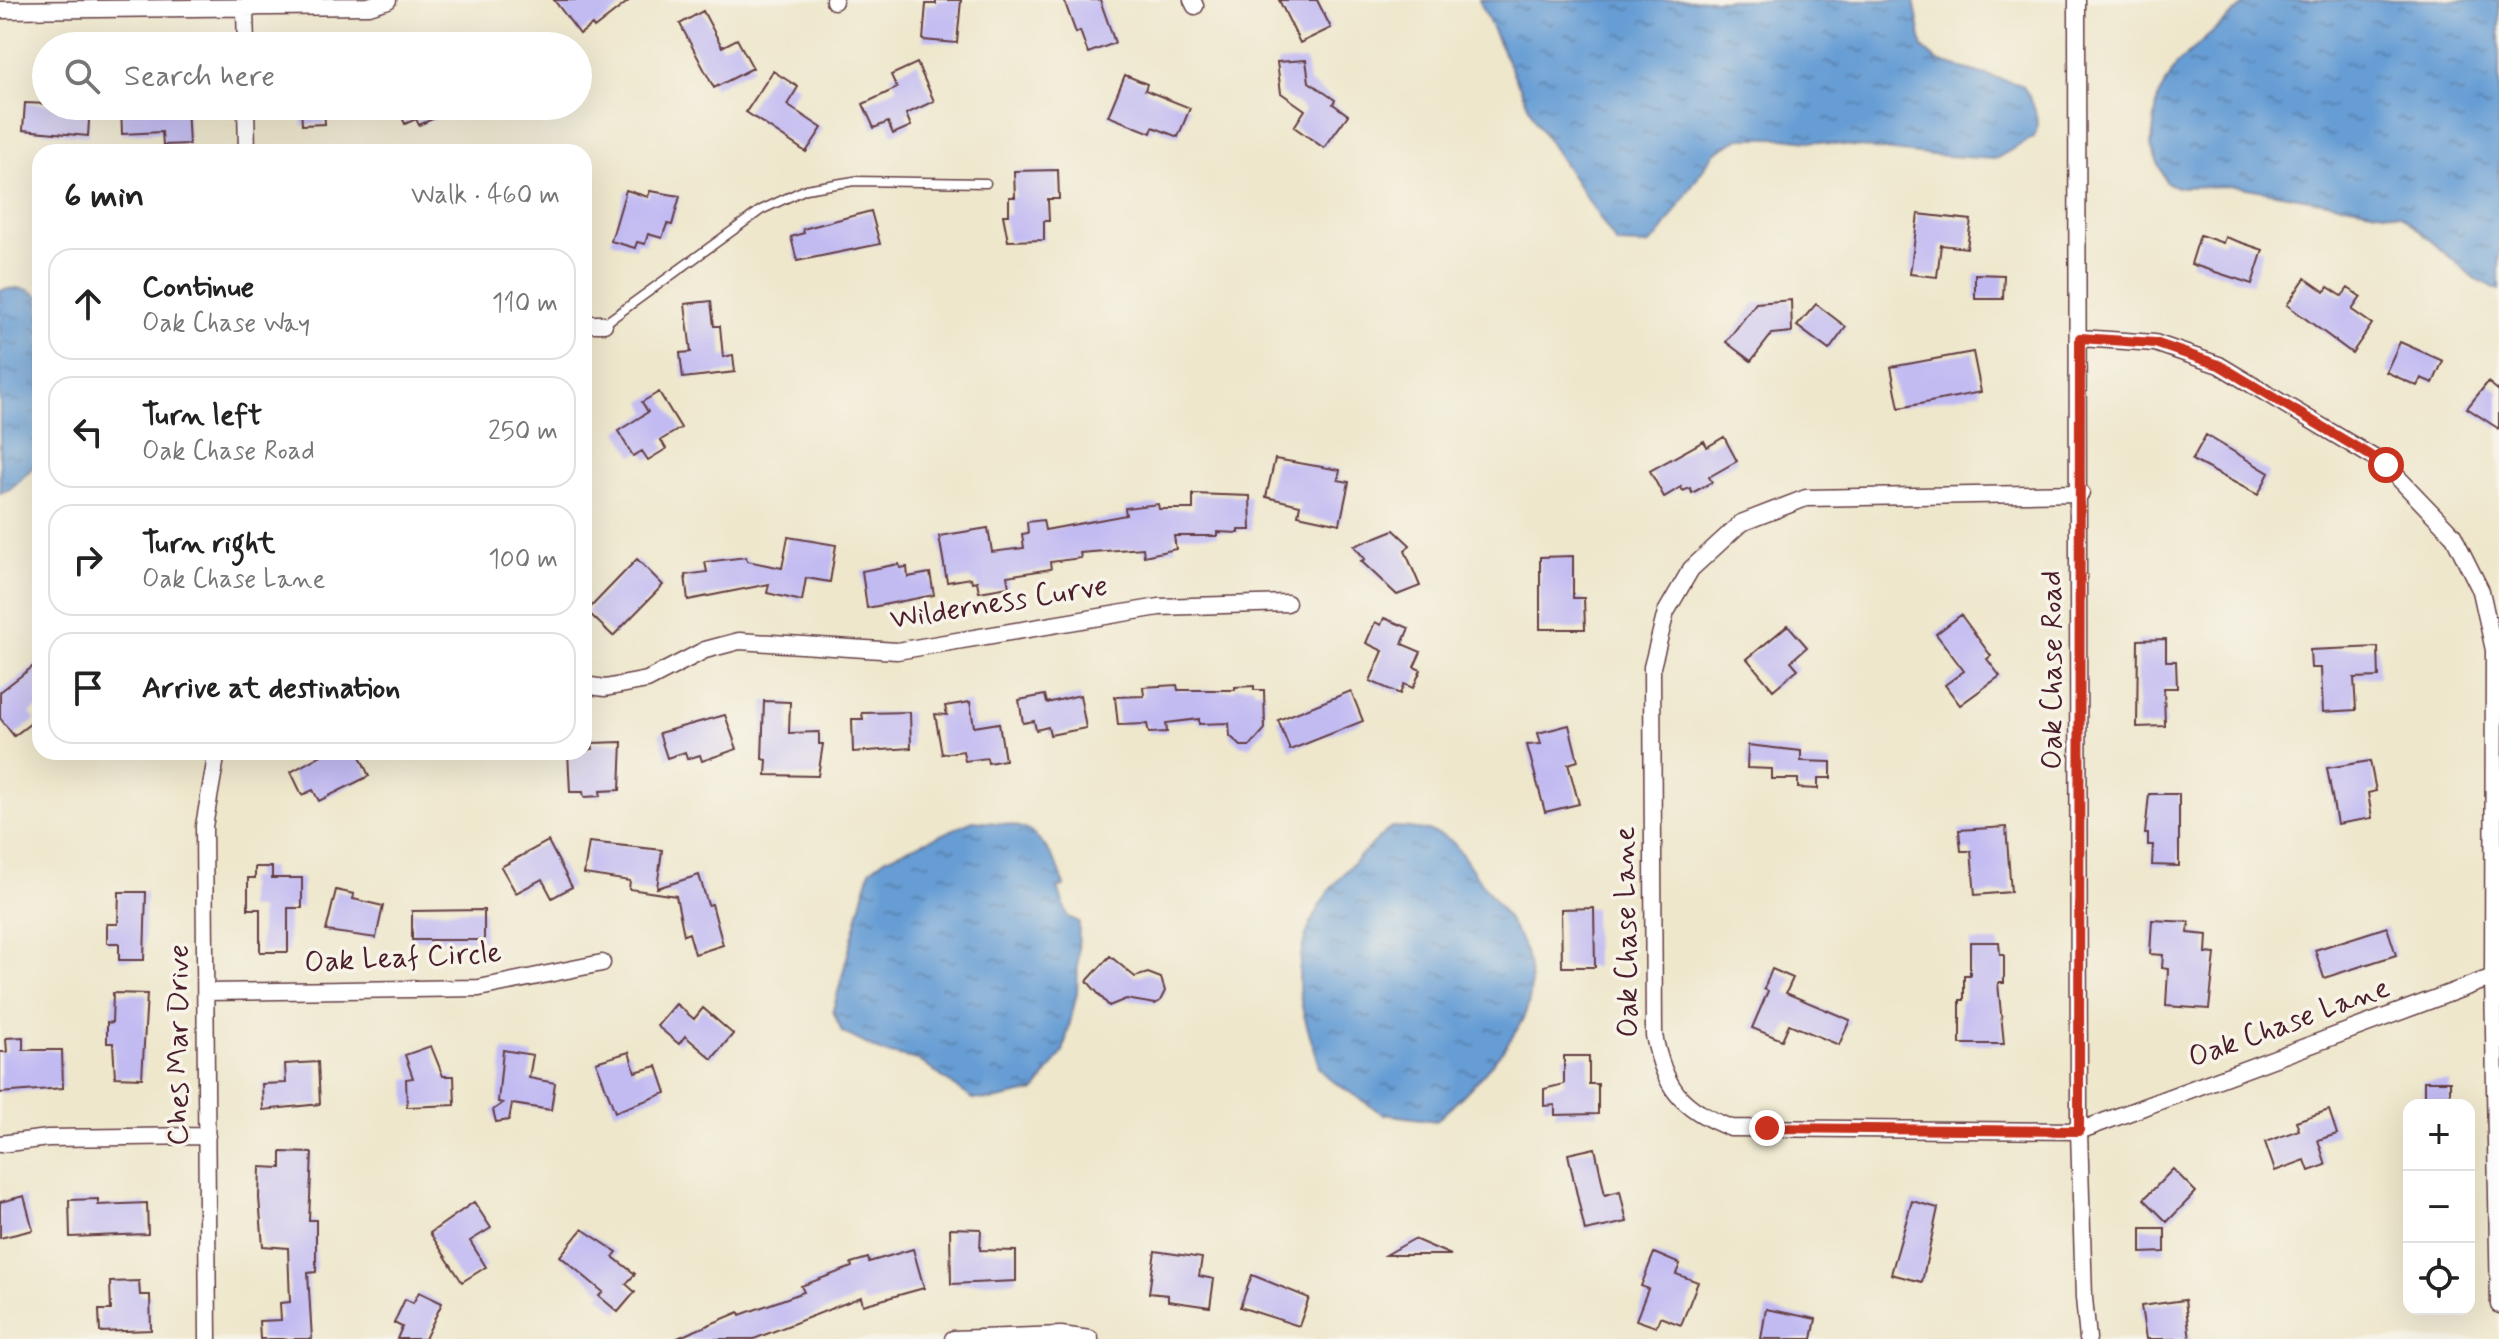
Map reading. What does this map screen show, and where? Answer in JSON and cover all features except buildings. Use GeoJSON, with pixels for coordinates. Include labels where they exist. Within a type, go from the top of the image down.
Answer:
{"type":"FeatureCollection","features":[{"type":"Feature","properties":{"kind":"street"},"geometry":{"type":"LineString","coordinates":[[0,10],[369,6],[388,0]]}},
{"type":"Feature","properties":{"kind":"street","name":"Oak Chase Road"},"geometry":{"type":"LineString","coordinates":[[2077,0],[2081,493],[2079,1131],[2088,1339]]}},
{"type":"Feature","properties":{"kind":"street"},"geometry":{"type":"LineString","coordinates":[[247,32],[249,5]]}},
{"type":"Feature","properties":{"kind":"street"},"geometry":{"type":"LineString","coordinates":[[246,120],[247,144]]}},
{"type":"Feature","properties":{"kind":"street"},"geometry":{"type":"LineString","coordinates":[[592,324],[604,324]]}},
{"type":"Feature","properties":{"kind":"street"},"geometry":{"type":"LineString","coordinates":[[2080,338],[2155,343],[2219,365],[2386,465],[2453,535],[2481,591],[2494,650],[2493,977],[2499,1305]]}},
{"type":"Feature","properties":{"kind":"street","name":"Oak Chase Lane"},"geometry":{"type":"LineString","coordinates":[[2081,493],[1806,498],[1741,523],[1691,569],[1666,612],[1652,667],[1654,1035],[1660,1067],[1677,1097],[1703,1117],[1731,1128],[2079,1131],[2493,977]]}},
{"type":"Feature","properties":{"kind":"street","name":"Wilderness Curve"},"geometry":{"type":"LineString","coordinates":[[592,686],[605,688],[647,680],[705,650],[739,641],[897,651],[1159,607],[1287,603]]}},
{"type":"Feature","properties":{"kind":"street","name":"Ches Mar Drive"},"geometry":{"type":"LineString","coordinates":[[208,1339],[204,826],[216,760]]}},
{"type":"Feature","properties":{"kind":"street","name":"Oak Leaf Circle"},"geometry":{"type":"LineString","coordinates":[[206,992],[479,988],[602,963]]}},
{"type":"Feature","properties":{"kind":"street"},"geometry":{"type":"LineString","coordinates":[[0,1144],[48,1138],[207,1136]]}},
{"type":"Feature","properties":{"kind":"street"},"geometry":{"type":"LineString","coordinates":[[953,1339],[1051,1335],[1090,1339]]}},
{"type":"Feature","properties":{"kind":"lane"},"geometry":{"type":"LineString","coordinates":[[604,324],[761,210],[806,189],[854,181],[986,183]]}},
{"type":"Feature","properties":{"kind":"water"},"geometry":{"type":"Polygon","coordinates":[[[1479,0],[1914,0],[1923,48],[1937,61],[2022,85],[2035,110],[2036,130],[2034,137],[1995,159],[1918,154],[1784,138],[1740,138],[1714,153],[1658,237],[1647,245],[1617,244],[1536,122],[1479,0]]]}},
{"type":"Feature","properties":{"kind":"water"},"geometry":{"type":"Polygon","coordinates":[[[2249,0],[2499,0],[2499,290],[2474,278],[2401,215],[2235,186],[2177,187],[2166,182],[2151,146],[2158,97],[2177,64],[2249,0]]]}},
{"type":"Feature","properties":{"kind":"water"},"geometry":{"type":"Polygon","coordinates":[[[17,288],[32,292],[32,468],[12,488],[0,493],[0,290],[17,288]]]}},
{"type":"Feature","properties":{"kind":"water"},"geometry":{"type":"Polygon","coordinates":[[[973,821],[1007,824],[1032,833],[1060,871],[1064,887],[1058,888],[1068,917],[1079,922],[1077,993],[1063,1052],[1035,1091],[993,1100],[973,1099],[918,1060],[882,1052],[842,1032],[833,1011],[870,870],[886,858],[973,821]]]}},
{"type":"Feature","properties":{"kind":"water"},"geometry":{"type":"Polygon","coordinates":[[[1391,827],[1430,831],[1454,843],[1507,918],[1529,965],[1529,1001],[1515,1032],[1476,1082],[1436,1121],[1383,1114],[1328,1078],[1319,1067],[1300,992],[1301,957],[1315,914],[1341,877],[1391,827]]]}},
{"type":"Feature","properties":{"kind":"route"},"geometry":{"type":"LineString","coordinates":[[1767,1128],[2079,1131],[2080,338],[2155,343],[2219,365],[2386,465]]}}]}
